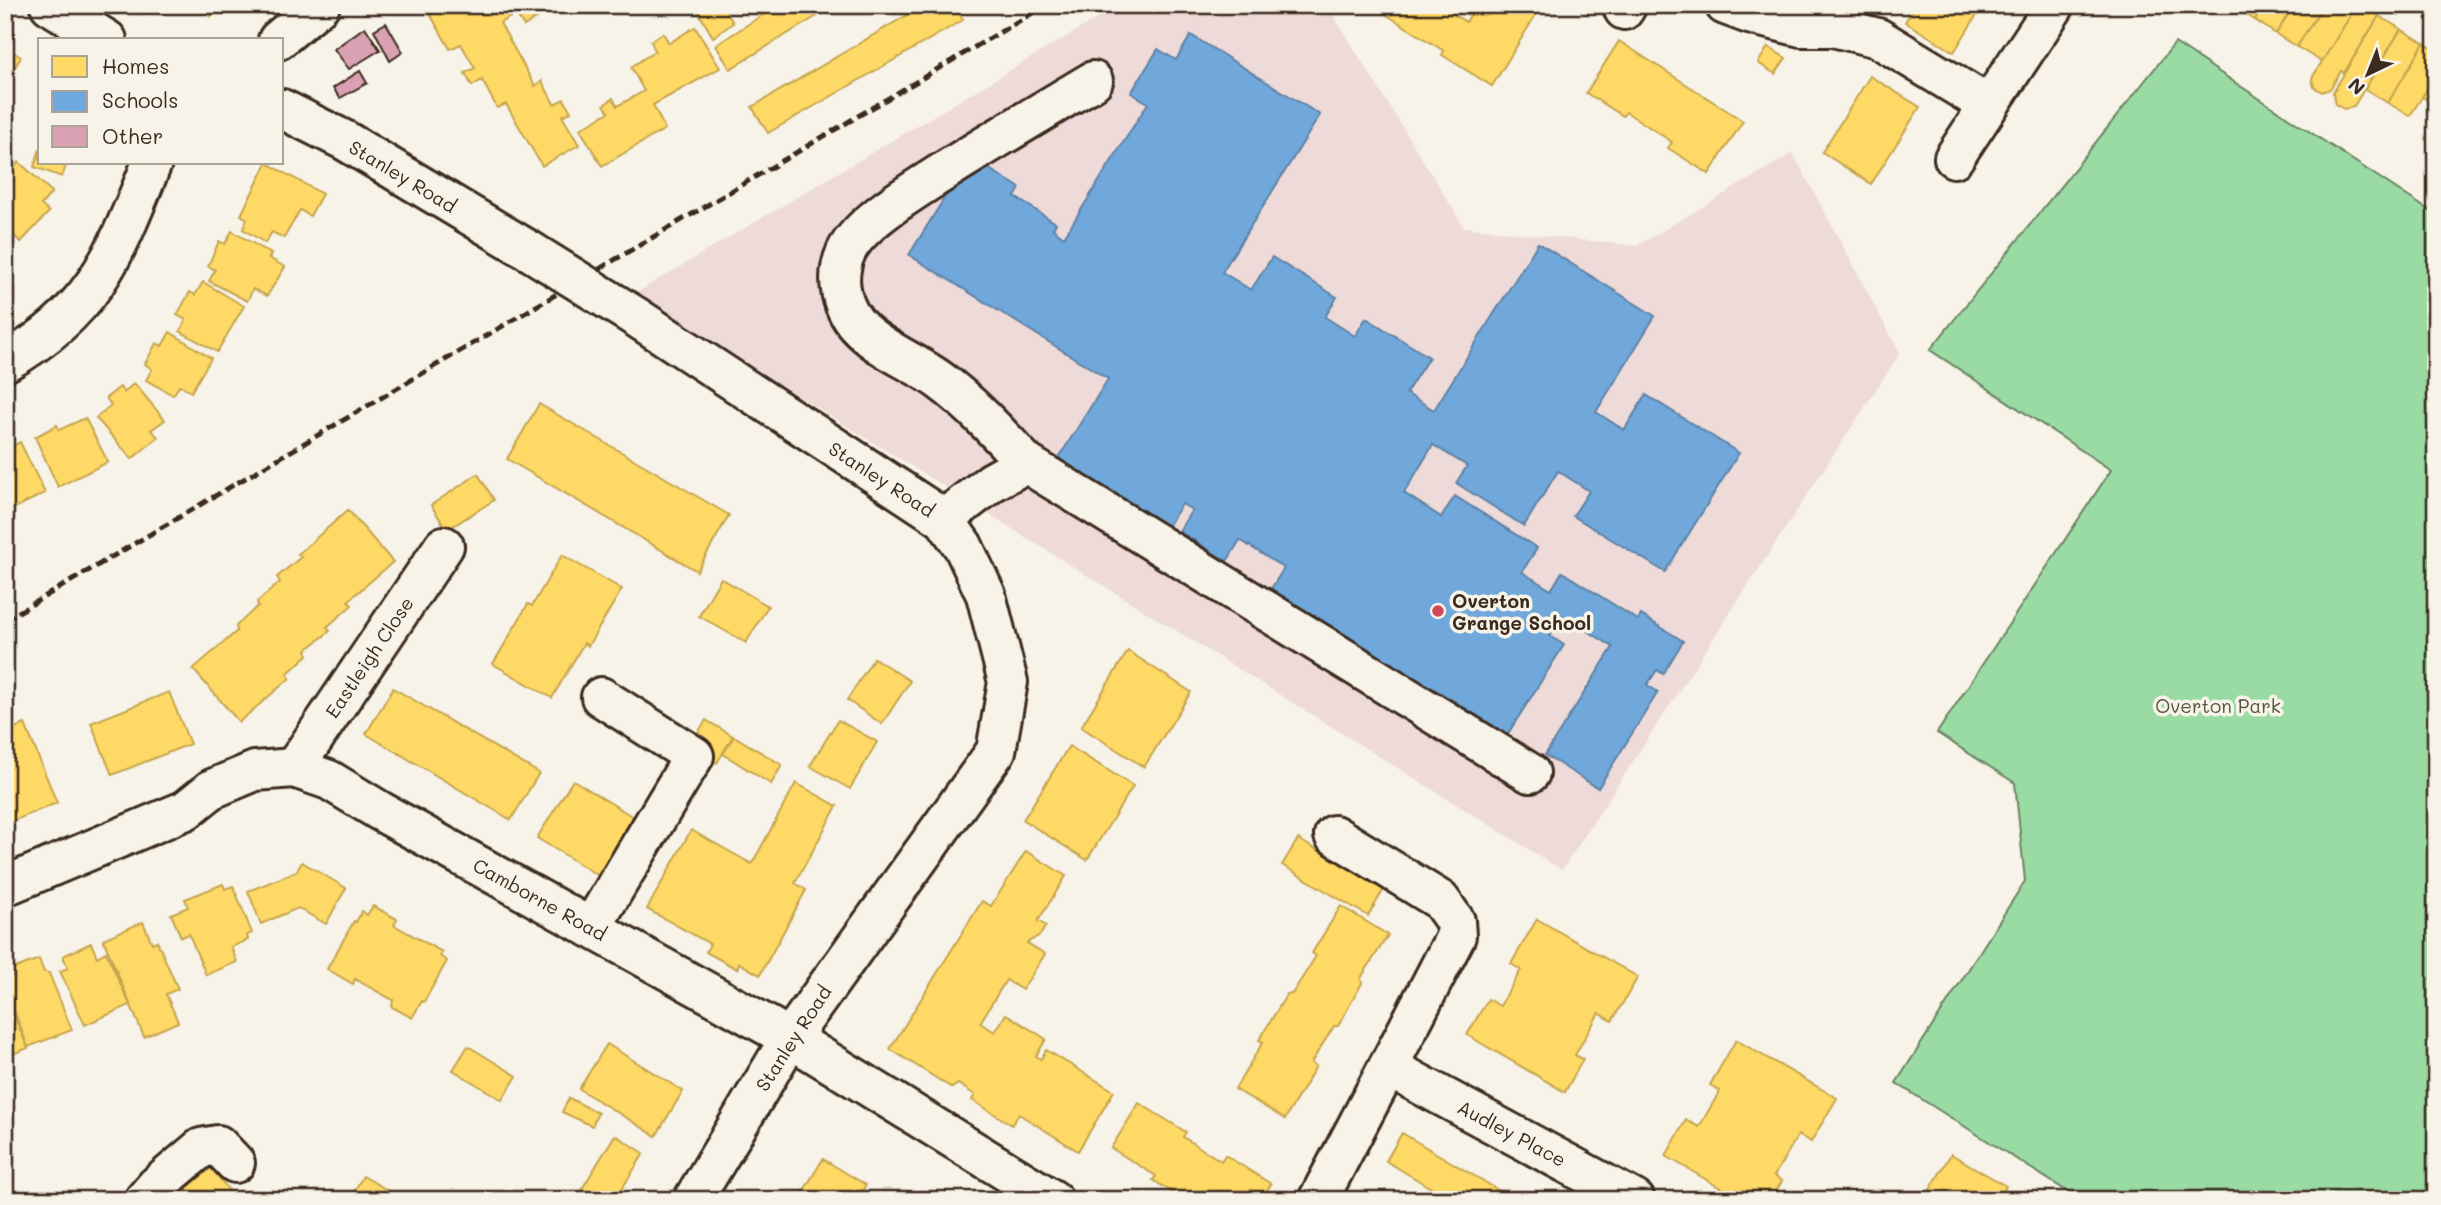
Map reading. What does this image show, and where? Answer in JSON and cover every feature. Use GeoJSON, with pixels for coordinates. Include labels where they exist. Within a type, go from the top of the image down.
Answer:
{"type":"FeatureCollection","features":[{"type":"Feature","properties":{"kind":"street"},"geometry":{"type":"LineString","coordinates":[[50,5],[104,38]]}},
{"type":"Feature","properties":{"kind":"street"},"geometry":{"type":"LineString","coordinates":[[280,38],[320,5]]}},
{"type":"Feature","properties":{"kind":"street"},"geometry":{"type":"LineString","coordinates":[[1725,5],[1801,27],[1833,27],[1878,38],[1988,105]]}},
{"type":"Feature","properties":{"kind":"street"},"geometry":{"type":"LineString","coordinates":[[1954,158],[2054,5]]}},
{"type":"Feature","properties":{"kind":"street"},"geometry":{"type":"LineString","coordinates":[[1093,81],[907,195],[860,231],[846,252],[839,276],[849,314],[862,330],[940,380],[979,412],[1026,463],[1530,773]]}},
{"type":"Feature","properties":{"kind":"street","name":"Stanley Road"},"geometry":{"type":"LineString","coordinates":[[287,111],[344,140],[530,251],[636,317],[944,519],[963,546],[986,595],[1008,682],[996,751],[790,1038],[693,1200]]}},
{"type":"Feature","properties":{"kind":"street"},"geometry":{"type":"LineString","coordinates":[[5,362],[61,325],[94,286],[118,247],[152,164]]}},
{"type":"Feature","properties":{"kind":"street"},"geometry":{"type":"LineString","coordinates":[[944,519],[992,482],[1026,463]]}},
{"type":"Feature","properties":{"kind":"street","name":"Eastleigh Close"},"geometry":{"type":"LineString","coordinates":[[294,768],[444,546]]}},
{"type":"Feature","properties":{"kind":"street"},"geometry":{"type":"LineString","coordinates":[[591,928],[694,756],[601,697]]}},
{"type":"Feature","properties":{"kind":"street","name":"Camborne Road"},"geometry":{"type":"LineString","coordinates":[[5,886],[186,810],[212,789],[255,771],[294,768],[330,780],[380,811],[790,1038],[1053,1200]]}},
{"type":"Feature","properties":{"kind":"street"},"geometry":{"type":"LineString","coordinates":[[1318,1200],[1456,936],[1455,921],[1440,901],[1334,835]]}},
{"type":"Feature","properties":{"kind":"street","name":"Audley Place"},"geometry":{"type":"LineString","coordinates":[[1388,1067],[1635,1200]]}},
{"type":"Feature","properties":{"kind":"street"},"geometry":{"type":"LineString","coordinates":[[144,1200],[156,1186],[201,1148],[218,1145],[234,1163]]}},
{"type":"Feature","properties":{"kind":"shaded area","name":"Overton Grange School"},"geometry":{"type":"Polygon","coordinates":[[[1120,5],[1327,5],[1464,227],[1637,246],[1793,153],[1900,353],[1562,870],[634,294],[1120,5]]]}},
{"type":"Feature","properties":{"kind":"green space","name":"Overton Park"},"geometry":{"type":"Polygon","coordinates":[[[2175,43],[2436,215],[2436,1200],[2081,1200],[1896,1083],[2025,881],[2015,783],[1937,733],[2111,470],[1930,350],[2175,43]]]}},
{"type":"Feature","properties":{"kind":"building: Homes"},"geometry":{"type":"Polygon","coordinates":[[[198,5],[222,5],[210,17],[198,5]]]}},
{"type":"Feature","properties":{"kind":"building: Homes"},"geometry":{"type":"Polygon","coordinates":[[[444,5],[556,5],[524,26],[516,14],[500,23],[535,86],[542,81],[554,104],[564,99],[571,112],[562,116],[579,145],[542,166],[506,104],[497,108],[482,80],[472,86],[465,73],[475,68],[461,44],[450,49],[430,14],[444,5]]]}},
{"type":"Feature","properties":{"kind":"building: Homes"},"geometry":{"type":"Polygon","coordinates":[[[694,5],[723,5],[733,23],[713,37],[694,5]]]}},
{"type":"Feature","properties":{"kind":"building: Homes"},"geometry":{"type":"Polygon","coordinates":[[[778,5],[835,5],[730,69],[716,45],[778,5]]]}},
{"type":"Feature","properties":{"kind":"building: Homes"},"geometry":{"type":"Polygon","coordinates":[[[924,5],[954,5],[963,20],[768,133],[752,107],[924,5]]]}},
{"type":"Feature","properties":{"kind":"building: Homes"},"geometry":{"type":"Polygon","coordinates":[[[1371,5],[1439,5],[1466,22],[1476,5],[1542,5],[1492,86],[1442,55],[1444,51],[1371,5]]]}},
{"type":"Feature","properties":{"kind":"building: Homes"},"geometry":{"type":"Polygon","coordinates":[[[1915,5],[1983,5],[1954,52],[1905,22],[1915,5]]]}},
{"type":"Feature","properties":{"kind":"building: Homes"},"geometry":{"type":"Polygon","coordinates":[[[2264,5],[2255,20],[2234,7],[2264,5]]]}},
{"type":"Feature","properties":{"kind":"building: Homes"},"geometry":{"type":"Polygon","coordinates":[[[2264,5],[2294,5],[2276,34],[2255,20],[2264,5]]]}},
{"type":"Feature","properties":{"kind":"building: Homes"},"geometry":{"type":"Polygon","coordinates":[[[2294,5],[2323,5],[2297,47],[2276,34],[2294,5]]]}},
{"type":"Feature","properties":{"kind":"building: Homes"},"geometry":{"type":"Polygon","coordinates":[[[2323,5],[2357,5],[2322,62],[2297,47],[2323,5]]]}},
{"type":"Feature","properties":{"kind":"building: Homes"},"geometry":{"type":"Polygon","coordinates":[[[2357,5],[2363,5],[2379,16],[2344,73],[2341,71],[2330,89],[2322,92],[2314,87],[2312,78],[2357,5]]]}},
{"type":"Feature","properties":{"kind":"building: Homes"},"geometry":{"type":"Polygon","coordinates":[[[2379,16],[2401,29],[2354,106],[2344,109],[2335,104],[2333,92],[2379,16]]]}},
{"type":"Feature","properties":{"kind":"building: Homes"},"geometry":{"type":"Polygon","coordinates":[[[695,27],[720,68],[653,105],[665,129],[602,166],[580,129],[609,112],[604,105],[613,98],[617,106],[644,91],[631,67],[655,51],[651,41],[663,33],[669,43],[695,27]]]}},
{"type":"Feature","properties":{"kind":"building: Homes"},"geometry":{"type":"Polygon","coordinates":[[[2401,29],[2424,43],[2388,103],[2365,89],[2401,29]]]}},
{"type":"Feature","properties":{"kind":"building: Homes"},"geometry":{"type":"Polygon","coordinates":[[[1619,41],[1743,121],[1709,174],[1668,148],[1672,142],[1626,112],[1623,116],[1586,93],[1619,41]]]}},
{"type":"Feature","properties":{"kind":"building: Homes"},"geometry":{"type":"Polygon","coordinates":[[[2424,43],[2436,50],[2436,75],[2410,116],[2388,103],[2424,43]]]}},
{"type":"Feature","properties":{"kind":"building: Homes"},"geometry":{"type":"Polygon","coordinates":[[[5,47],[21,57],[5,83],[5,47]]]}},
{"type":"Feature","properties":{"kind":"building: Homes"},"geometry":{"type":"Polygon","coordinates":[[[1768,47],[1786,58],[1775,74],[1758,63],[1768,47]]]}},
{"type":"Feature","properties":{"kind":"building: Homes"},"geometry":{"type":"Polygon","coordinates":[[[2436,75],[2436,105],[2422,97],[2436,75]]]}},
{"type":"Feature","properties":{"kind":"building: Homes"},"geometry":{"type":"Polygon","coordinates":[[[1870,76],[1920,107],[1871,184],[1822,152],[1870,76]]]}},
{"type":"Feature","properties":{"kind":"building: Homes"},"geometry":{"type":"Polygon","coordinates":[[[38,155],[38,164],[67,164],[62,177],[34,167],[38,155]]]}},
{"type":"Feature","properties":{"kind":"building: Homes"},"geometry":{"type":"Polygon","coordinates":[[[19,162],[52,192],[41,205],[49,212],[21,242],[5,228],[5,178],[19,162]]]}},
{"type":"Feature","properties":{"kind":"building: Homes"},"geometry":{"type":"Polygon","coordinates":[[[266,164],[322,194],[310,216],[300,210],[284,238],[272,232],[265,243],[243,229],[247,219],[241,215],[266,164]]]}},
{"type":"Feature","properties":{"kind":"building: Homes"},"geometry":{"type":"Polygon","coordinates":[[[232,231],[271,254],[269,258],[285,267],[267,296],[253,289],[247,301],[209,281],[215,270],[208,266],[219,241],[225,244],[232,231]]]}},
{"type":"Feature","properties":{"kind":"building: Homes"},"geometry":{"type":"Polygon","coordinates":[[[203,282],[244,306],[217,352],[180,331],[186,320],[177,315],[190,292],[195,295],[203,282]]]}},
{"type":"Feature","properties":{"kind":"building: Homes"},"geometry":{"type":"Polygon","coordinates":[[[170,332],[211,358],[191,392],[180,385],[173,395],[146,380],[152,369],[145,364],[156,343],[162,346],[170,332]]]}},
{"type":"Feature","properties":{"kind":"building: Homes"},"geometry":{"type":"Polygon","coordinates":[[[134,383],[165,420],[151,430],[158,437],[132,459],[96,418],[111,405],[106,398],[120,387],[124,393],[134,383]]]}},
{"type":"Feature","properties":{"kind":"building: Homes"},"geometry":{"type":"Polygon","coordinates":[[[539,404],[729,515],[697,571],[507,459],[539,404]]]}},
{"type":"Feature","properties":{"kind":"building: Homes"},"geometry":{"type":"Polygon","coordinates":[[[85,418],[108,462],[58,487],[35,437],[57,425],[59,430],[85,418]]]}},
{"type":"Feature","properties":{"kind":"building: Homes"},"geometry":{"type":"Polygon","coordinates":[[[20,442],[45,493],[5,513],[5,450],[20,442]]]}},
{"type":"Feature","properties":{"kind":"building: Homes"},"geometry":{"type":"Polygon","coordinates":[[[478,474],[494,500],[447,530],[431,505],[478,474]]]}},
{"type":"Feature","properties":{"kind":"building: Homes"},"geometry":{"type":"Polygon","coordinates":[[[348,510],[393,562],[348,601],[352,605],[327,627],[330,631],[306,650],[308,655],[287,674],[290,678],[239,722],[193,669],[237,631],[236,626],[258,606],[257,602],[280,582],[277,577],[301,557],[298,554],[348,510]]]}},
{"type":"Feature","properties":{"kind":"building: Homes"},"geometry":{"type":"Polygon","coordinates":[[[562,555],[622,589],[588,646],[584,643],[552,698],[493,664],[528,604],[532,606],[562,555]]]}},
{"type":"Feature","properties":{"kind":"building: Homes"},"geometry":{"type":"Polygon","coordinates":[[[721,578],[768,606],[746,643],[699,616],[721,578]]]}},
{"type":"Feature","properties":{"kind":"building: Homes"},"geometry":{"type":"Polygon","coordinates":[[[1128,651],[1191,692],[1144,767],[1081,727],[1128,651]]]}},
{"type":"Feature","properties":{"kind":"building: Homes"},"geometry":{"type":"Polygon","coordinates":[[[874,658],[910,681],[882,724],[847,700],[874,658]]]}},
{"type":"Feature","properties":{"kind":"building: Homes"},"geometry":{"type":"Polygon","coordinates":[[[393,688],[539,773],[511,820],[366,734],[393,688]]]}},
{"type":"Feature","properties":{"kind":"building: Homes"},"geometry":{"type":"Polygon","coordinates":[[[169,692],[190,744],[112,775],[91,723],[169,692]]]}},
{"type":"Feature","properties":{"kind":"building: Homes"},"geometry":{"type":"Polygon","coordinates":[[[706,720],[733,736],[717,763],[689,747],[706,720]]]}},
{"type":"Feature","properties":{"kind":"building: Homes"},"geometry":{"type":"Polygon","coordinates":[[[838,720],[877,742],[850,789],[810,766],[838,720]]]}},
{"type":"Feature","properties":{"kind":"building: Homes"},"geometry":{"type":"Polygon","coordinates":[[[25,724],[57,803],[5,824],[5,732],[25,724]]]}},
{"type":"Feature","properties":{"kind":"building: Homes"},"geometry":{"type":"Polygon","coordinates":[[[734,736],[782,765],[771,784],[723,754],[734,736]]]}},
{"type":"Feature","properties":{"kind":"building: Homes"},"geometry":{"type":"Polygon","coordinates":[[[1069,746],[1133,786],[1087,860],[1023,820],[1069,746]]]}},
{"type":"Feature","properties":{"kind":"building: Homes"},"geometry":{"type":"Polygon","coordinates":[[[573,780],[648,826],[612,884],[537,838],[573,780]]]}},
{"type":"Feature","properties":{"kind":"building: Homes"},"geometry":{"type":"Polygon","coordinates":[[[796,783],[837,806],[795,883],[806,890],[760,975],[739,963],[737,969],[706,952],[710,944],[647,909],[691,830],[752,864],[796,783]]]}},
{"type":"Feature","properties":{"kind":"building: Homes"},"geometry":{"type":"Polygon","coordinates":[[[1298,839],[1384,889],[1368,916],[1282,865],[1298,839]]]}},
{"type":"Feature","properties":{"kind":"building: Homes"},"geometry":{"type":"Polygon","coordinates":[[[1026,851],[1066,876],[1038,921],[1046,926],[1040,935],[1027,943],[1045,954],[1022,990],[1006,980],[980,1023],[995,1032],[1006,1014],[1046,1039],[1036,1056],[1041,1059],[1046,1050],[1114,1091],[1078,1151],[1019,1114],[1012,1125],[972,1100],[975,1095],[958,1084],[952,1088],[890,1049],[982,901],[991,906],[1026,851]]]}},
{"type":"Feature","properties":{"kind":"building: Homes"},"geometry":{"type":"Polygon","coordinates":[[[302,862],[346,888],[326,924],[298,908],[261,924],[248,891],[296,872],[302,862]]]}},
{"type":"Feature","properties":{"kind":"building: Homes"},"geometry":{"type":"Polygon","coordinates":[[[223,884],[225,889],[233,886],[252,933],[247,935],[248,940],[231,947],[237,962],[206,975],[189,934],[181,937],[171,914],[188,907],[185,899],[223,884]]]}},
{"type":"Feature","properties":{"kind":"building: Homes"},"geometry":{"type":"Polygon","coordinates":[[[373,906],[397,919],[394,925],[442,952],[440,956],[447,961],[412,1018],[392,1007],[393,1000],[355,979],[353,984],[327,969],[354,921],[356,922],[362,911],[367,915],[373,906]]]}},
{"type":"Feature","properties":{"kind":"building: Homes"},"geometry":{"type":"Polygon","coordinates":[[[1341,906],[1388,935],[1361,978],[1362,983],[1338,1026],[1334,1026],[1311,1063],[1316,1066],[1285,1119],[1235,1089],[1263,1042],[1259,1040],[1287,994],[1292,994],[1316,956],[1312,953],[1341,906]]]}},
{"type":"Feature","properties":{"kind":"building: Homes"},"geometry":{"type":"Polygon","coordinates":[[[1537,919],[1638,977],[1612,1021],[1599,1013],[1575,1055],[1583,1059],[1565,1092],[1467,1035],[1488,999],[1500,1006],[1521,970],[1511,964],[1537,919]]]}},
{"type":"Feature","properties":{"kind":"building: Homes"},"geometry":{"type":"Polygon","coordinates":[[[143,922],[152,943],[157,941],[178,989],[166,994],[178,1022],[144,1037],[103,939],[143,922]]]}},
{"type":"Feature","properties":{"kind":"building: Homes"},"geometry":{"type":"Polygon","coordinates":[[[91,943],[97,957],[106,952],[130,1005],[85,1025],[60,971],[68,968],[63,956],[91,943]]]}},
{"type":"Feature","properties":{"kind":"building: Homes"},"geometry":{"type":"Polygon","coordinates":[[[39,959],[44,972],[49,973],[72,1030],[28,1047],[5,987],[5,979],[13,976],[10,970],[39,959]]]}},
{"type":"Feature","properties":{"kind":"building: Homes"},"geometry":{"type":"Polygon","coordinates":[[[5,995],[28,1048],[5,1057],[5,995]]]}},
{"type":"Feature","properties":{"kind":"building: Homes"},"geometry":{"type":"Polygon","coordinates":[[[1736,1040],[1837,1098],[1811,1142],[1798,1135],[1774,1176],[1782,1181],[1771,1200],[1741,1200],[1666,1156],[1686,1120],[1699,1127],[1720,1091],[1710,1085],[1736,1040]]]}},
{"type":"Feature","properties":{"kind":"building: Homes"},"geometry":{"type":"Polygon","coordinates":[[[607,1044],[683,1091],[656,1136],[579,1089],[607,1044]]]}},
{"type":"Feature","properties":{"kind":"building: Homes"},"geometry":{"type":"Polygon","coordinates":[[[468,1046],[517,1076],[502,1100],[453,1070],[468,1046]]]}},
{"type":"Feature","properties":{"kind":"building: Homes"},"geometry":{"type":"Polygon","coordinates":[[[569,1098],[598,1113],[592,1126],[562,1112],[569,1098]]]}},
{"type":"Feature","properties":{"kind":"building: Homes"},"geometry":{"type":"Polygon","coordinates":[[[1139,1103],[1186,1132],[1183,1137],[1221,1161],[1225,1155],[1271,1184],[1261,1200],[1184,1200],[1153,1180],[1156,1176],[1111,1148],[1139,1103]]]}},
{"type":"Feature","properties":{"kind":"building: Homes"},"geometry":{"type":"Polygon","coordinates":[[[1402,1133],[1515,1200],[1451,1200],[1386,1161],[1402,1133]]]}},
{"type":"Feature","properties":{"kind":"building: Homes"},"geometry":{"type":"Polygon","coordinates":[[[615,1135],[644,1153],[615,1200],[601,1200],[582,1189],[615,1135]]]}},
{"type":"Feature","properties":{"kind":"building: Homes"},"geometry":{"type":"Polygon","coordinates":[[[1951,1154],[2006,1186],[1998,1200],[1924,1200],[1951,1154]]]}},
{"type":"Feature","properties":{"kind":"building: Homes"},"geometry":{"type":"Polygon","coordinates":[[[823,1159],[866,1185],[857,1200],[798,1200],[823,1159]]]}},
{"type":"Feature","properties":{"kind":"building: Homes"},"geometry":{"type":"Polygon","coordinates":[[[211,1168],[231,1193],[223,1200],[173,1200],[211,1168]]]}},
{"type":"Feature","properties":{"kind":"building: Homes"},"geometry":{"type":"Polygon","coordinates":[[[363,1176],[389,1191],[384,1200],[349,1200],[363,1176]]]}},
{"type":"Feature","properties":{"kind":"building: Schools"},"geometry":{"type":"Polygon","coordinates":[[[1191,35],[1320,115],[1222,272],[1251,290],[1272,257],[1337,297],[1325,317],[1355,336],[1366,318],[1429,357],[1406,393],[1434,410],[1538,243],[1655,316],[1596,412],[1624,430],[1646,395],[1739,453],[1665,572],[1573,516],[1589,491],[1558,471],[1524,526],[1456,483],[1467,466],[1433,445],[1404,493],[1441,517],[1455,496],[1537,548],[1522,572],[1551,590],[1562,572],[1638,620],[1641,615],[1683,641],[1663,674],[1657,670],[1647,685],[1658,692],[1598,788],[1545,755],[1613,647],[1564,616],[1550,636],[1564,645],[1507,735],[1452,700],[1448,706],[1269,592],[1284,568],[1240,540],[1227,561],[1179,531],[1192,510],[1182,504],[1161,537],[1061,475],[1058,459],[1108,379],[909,255],[970,157],[1020,188],[1015,197],[1056,223],[1053,229],[1064,237],[1148,103],[1131,93],[1158,49],[1176,60],[1191,35]]]}},
{"type":"Feature","properties":{"kind":"building: Other"},"geometry":{"type":"Polygon","coordinates":[[[386,23],[403,52],[390,61],[374,30],[386,23]]]}},
{"type":"Feature","properties":{"kind":"building: Other"},"geometry":{"type":"Polygon","coordinates":[[[365,27],[380,50],[349,69],[334,49],[365,27]]]}},
{"type":"Feature","properties":{"kind":"building: Other"},"geometry":{"type":"Polygon","coordinates":[[[360,71],[367,83],[340,98],[333,88],[360,71]]]}},
{"type":"Feature","properties":{"kind":"railway"},"geometry":{"type":"LineString","coordinates":[[5,620],[1046,5]]}},
{"type":"Feature","properties":{"kind":"place","name":"Overton Grange School"},"geometry":{"type":"Point","coordinates":[1438,611]}}]}
